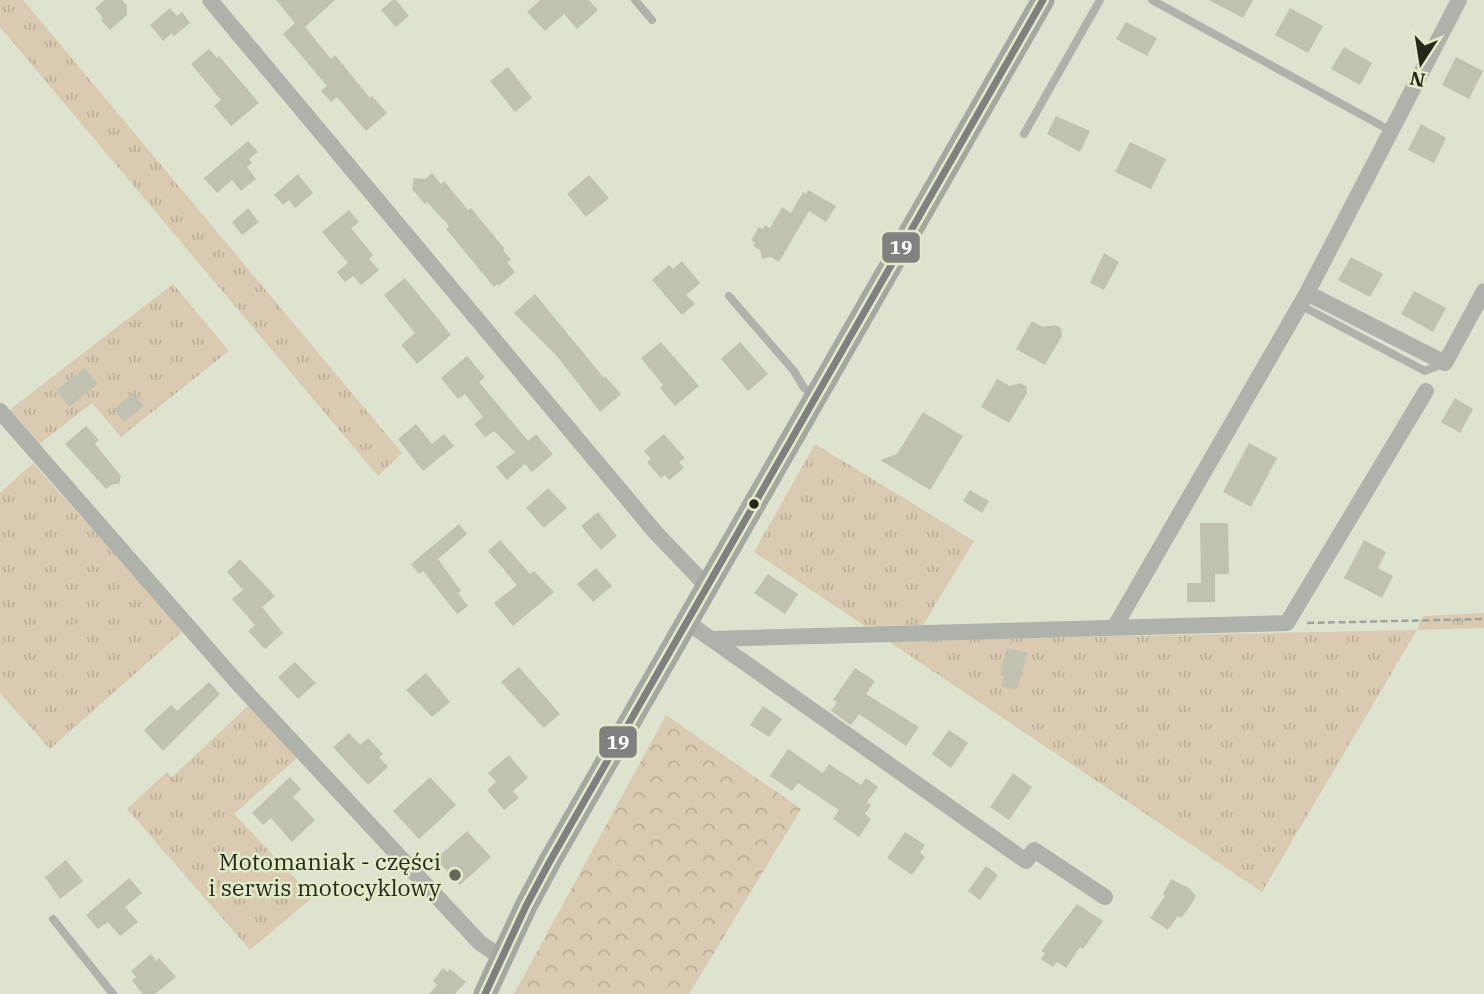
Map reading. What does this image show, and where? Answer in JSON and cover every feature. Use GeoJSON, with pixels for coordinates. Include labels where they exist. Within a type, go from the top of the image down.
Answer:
{"type":"FeatureCollection","features":[{"type":"Feature","properties":{"kind":"main road"},"geometry":{"type":"LineString","coordinates":[[485,994],[550,861],[1043,0]]}},
{"type":"Feature","properties":{"kind":"street"},"geometry":{"type":"LineString","coordinates":[[210,0],[656,533],[708,584]]}},
{"type":"Feature","properties":{"kind":"street"},"geometry":{"type":"LineString","coordinates":[[1114,628],[1303,299],[1459,0]]}},
{"type":"Feature","properties":{"kind":"street"},"geometry":{"type":"LineString","coordinates":[[1303,299],[1445,363],[1484,291]]}},
{"type":"Feature","properties":{"kind":"street"},"geometry":{"type":"LineString","coordinates":[[712,639],[1287,623],[1426,391]]}},
{"type":"Feature","properties":{"kind":"street"},"geometry":{"type":"LineString","coordinates":[[0,411],[235,680],[480,943],[501,957]]}},
{"type":"Feature","properties":{"kind":"street"},"geometry":{"type":"LineString","coordinates":[[687,622],[1026,860],[1034,850],[1105,897]]}},
{"type":"Feature","properties":{"kind":"lane"},"geometry":{"type":"LineString","coordinates":[[635,0],[652,20]]}},
{"type":"Feature","properties":{"kind":"lane"},"geometry":{"type":"LineString","coordinates":[[1024,134],[1100,0]]}},
{"type":"Feature","properties":{"kind":"lane"},"geometry":{"type":"LineString","coordinates":[[1152,0],[1391,131]]}},
{"type":"Feature","properties":{"kind":"lane"},"geometry":{"type":"LineString","coordinates":[[729,296],[794,371],[804,388],[817,395]]}},
{"type":"Feature","properties":{"kind":"lane"},"geometry":{"type":"LineString","coordinates":[[53,919],[113,994]]}},
{"type":"Feature","properties":{"kind":"path"},"geometry":{"type":"LineString","coordinates":[[1287,623],[1484,619]]}},
{"type":"Feature","properties":{"kind":"green space"},"geometry":{"type":"Polygon","coordinates":[[[0,0],[23,0],[402,453],[378,476],[0,27],[0,0]]]}},
{"type":"Feature","properties":{"kind":"green space"},"geometry":{"type":"Polygon","coordinates":[[[173,284],[229,351],[121,437],[92,403],[38,445],[8,411],[173,284]]]}},
{"type":"Feature","properties":{"kind":"green space"},"geometry":{"type":"Polygon","coordinates":[[[815,444],[974,541],[923,625],[865,626],[754,552],[815,444]]]}},
{"type":"Feature","properties":{"kind":"green space"},"geometry":{"type":"Polygon","coordinates":[[[33,463],[183,631],[50,749],[0,693],[0,493],[33,463]]]}},
{"type":"Feature","properties":{"kind":"green space"},"geometry":{"type":"Polygon","coordinates":[[[1484,613],[1484,628],[1417,630],[1423,616],[1484,613]]]}},
{"type":"Feature","properties":{"kind":"green space"},"geometry":{"type":"Polygon","coordinates":[[[1417,630],[1262,892],[888,641],[1417,630]]]}},
{"type":"Feature","properties":{"kind":"green space"},"geometry":{"type":"Polygon","coordinates":[[[250,704],[298,757],[234,814],[313,897],[250,950],[127,809],[167,772],[172,777],[250,704]]]}},
{"type":"Feature","properties":{"kind":"green space"},"geometry":{"type":"Polygon","coordinates":[[[666,715],[801,809],[689,994],[514,994],[666,715]]]}},
{"type":"Feature","properties":{"kind":"building"},"geometry":{"type":"Polygon","coordinates":[[[105,0],[122,0],[127,6],[127,15],[110,30],[95,8],[105,0]]]}},
{"type":"Feature","properties":{"kind":"building"},"geometry":{"type":"Polygon","coordinates":[[[276,0],[335,0],[305,27],[331,59],[335,55],[370,98],[372,96],[387,113],[366,131],[337,97],[331,102],[321,91],[327,86],[283,34],[295,23],[276,0]]]}},
{"type":"Feature","properties":{"kind":"building"},"geometry":{"type":"Polygon","coordinates":[[[396,0],[409,16],[396,27],[381,10],[396,0]]]}},
{"type":"Feature","properties":{"kind":"building"},"geometry":{"type":"Polygon","coordinates":[[[540,0],[589,0],[598,10],[577,29],[564,14],[545,31],[527,12],[540,0]]]}},
{"type":"Feature","properties":{"kind":"building"},"geometry":{"type":"Polygon","coordinates":[[[1209,0],[1253,0],[1243,18],[1209,0]]]}},
{"type":"Feature","properties":{"kind":"building"},"geometry":{"type":"Polygon","coordinates":[[[170,8],[177,16],[182,12],[190,23],[163,41],[150,25],[170,8]]]}},
{"type":"Feature","properties":{"kind":"building"},"geometry":{"type":"Polygon","coordinates":[[[1290,8],[1323,26],[1308,53],[1275,35],[1290,8]]]}},
{"type":"Feature","properties":{"kind":"building"},"geometry":{"type":"Polygon","coordinates":[[[1126,22],[1157,38],[1147,56],[1116,39],[1126,22]]]}},
{"type":"Feature","properties":{"kind":"building"},"geometry":{"type":"Polygon","coordinates":[[[1344,47],[1372,63],[1360,85],[1331,69],[1344,47]]]}},
{"type":"Feature","properties":{"kind":"building"},"geometry":{"type":"Polygon","coordinates":[[[209,49],[217,58],[219,56],[259,103],[231,126],[214,106],[221,100],[191,64],[209,49]]]}},
{"type":"Feature","properties":{"kind":"building"},"geometry":{"type":"Polygon","coordinates":[[[1456,57],[1483,71],[1469,99],[1442,85],[1456,57]]]}},
{"type":"Feature","properties":{"kind":"building"},"geometry":{"type":"Polygon","coordinates":[[[508,67],[532,98],[515,112],[490,81],[508,67]]]}},
{"type":"Feature","properties":{"kind":"building"},"geometry":{"type":"Polygon","coordinates":[[[1056,116],[1090,131],[1080,152],[1047,134],[1056,116]]]}},
{"type":"Feature","properties":{"kind":"building"},"geometry":{"type":"Polygon","coordinates":[[[1421,124],[1446,138],[1434,163],[1408,150],[1421,124]]]}},
{"type":"Feature","properties":{"kind":"building"},"geometry":{"type":"Polygon","coordinates":[[[248,141],[258,152],[249,159],[252,163],[247,167],[256,179],[241,191],[232,180],[217,193],[204,178],[248,141]]]}},
{"type":"Feature","properties":{"kind":"building"},"geometry":{"type":"Polygon","coordinates":[[[1130,142],[1166,159],[1151,189],[1115,172],[1130,142]]]}},
{"type":"Feature","properties":{"kind":"building"},"geometry":{"type":"Polygon","coordinates":[[[432,173],[441,184],[444,181],[468,210],[471,208],[504,248],[511,260],[507,262],[515,272],[499,286],[497,284],[494,287],[446,229],[449,226],[412,189],[414,178],[425,179],[432,173]]]}},
{"type":"Feature","properties":{"kind":"building"},"geometry":{"type":"Polygon","coordinates":[[[298,174],[313,193],[295,208],[289,200],[283,205],[274,195],[298,174]]]}},
{"type":"Feature","properties":{"kind":"building"},"geometry":{"type":"Polygon","coordinates":[[[589,175],[609,198],[586,217],[567,194],[589,175]]]}},
{"type":"Feature","properties":{"kind":"building"},"geometry":{"type":"Polygon","coordinates":[[[808,190],[836,206],[826,222],[809,211],[779,262],[771,257],[762,259],[760,250],[753,246],[755,243],[751,240],[759,227],[763,229],[765,225],[770,228],[782,207],[791,213],[803,192],[806,194],[808,190]]]}},
{"type":"Feature","properties":{"kind":"building"},"geometry":{"type":"Polygon","coordinates":[[[248,208],[259,222],[242,235],[232,222],[248,208]]]}},
{"type":"Feature","properties":{"kind":"building"},"geometry":{"type":"Polygon","coordinates":[[[349,210],[359,222],[351,228],[373,255],[369,259],[379,270],[361,285],[353,276],[345,282],[337,272],[348,263],[322,232],[349,210]]]}},
{"type":"Feature","properties":{"kind":"building"},"geometry":{"type":"Polygon","coordinates":[[[1104,253],[1119,262],[1104,290],[1090,283],[1104,253]]]}},
{"type":"Feature","properties":{"kind":"building"},"geometry":{"type":"Polygon","coordinates":[[[1351,257],[1383,274],[1370,297],[1338,280],[1351,257]]]}},
{"type":"Feature","properties":{"kind":"building"},"geometry":{"type":"Polygon","coordinates":[[[682,261],[700,283],[686,295],[695,304],[682,315],[652,280],[669,265],[673,269],[682,261]]]}},
{"type":"Feature","properties":{"kind":"building"},"geometry":{"type":"Polygon","coordinates":[[[405,278],[451,335],[417,364],[401,345],[415,333],[384,295],[405,278]]]}},
{"type":"Feature","properties":{"kind":"building"},"geometry":{"type":"Polygon","coordinates":[[[1414,291],[1446,308],[1433,332],[1401,314],[1414,291]]]}},
{"type":"Feature","properties":{"kind":"building"},"geometry":{"type":"Polygon","coordinates":[[[535,294],[604,378],[605,376],[621,394],[600,412],[556,355],[514,313],[535,294]]]}},
{"type":"Feature","properties":{"kind":"building"},"geometry":{"type":"Polygon","coordinates":[[[1032,321],[1043,327],[1055,325],[1061,328],[1062,336],[1045,365],[1016,349],[1032,321]]]}},
{"type":"Feature","properties":{"kind":"building"},"geometry":{"type":"Polygon","coordinates":[[[661,342],[699,386],[675,406],[660,388],[663,385],[641,358],[661,342]]]}},
{"type":"Feature","properties":{"kind":"building"},"geometry":{"type":"Polygon","coordinates":[[[740,342],[768,374],[748,391],[721,359],[740,342]]]}},
{"type":"Feature","properties":{"kind":"building"},"geometry":{"type":"Polygon","coordinates":[[[467,356],[485,377],[479,382],[528,441],[536,434],[553,454],[532,472],[525,464],[507,480],[496,467],[515,452],[494,431],[485,437],[474,424],[483,417],[465,394],[458,399],[441,378],[467,356]]]}},
{"type":"Feature","properties":{"kind":"building"},"geometry":{"type":"Polygon","coordinates":[[[85,368],[98,384],[69,407],[56,390],[85,368]]]}},
{"type":"Feature","properties":{"kind":"building"},"geometry":{"type":"Polygon","coordinates":[[[997,379],[1010,386],[1020,383],[1026,386],[1027,393],[1009,423],[981,407],[997,379]]]}},
{"type":"Feature","properties":{"kind":"building"},"geometry":{"type":"Polygon","coordinates":[[[133,393],[144,406],[124,422],[114,409],[133,393]]]}},
{"type":"Feature","properties":{"kind":"building"},"geometry":{"type":"Polygon","coordinates":[[[1455,398],[1473,409],[1460,433],[1441,422],[1455,398]]]}},
{"type":"Feature","properties":{"kind":"building"},"geometry":{"type":"Polygon","coordinates":[[[923,412],[963,436],[930,490],[880,460],[897,454],[923,412]]]}},
{"type":"Feature","properties":{"kind":"building"},"geometry":{"type":"Polygon","coordinates":[[[416,424],[432,444],[444,434],[454,446],[423,471],[398,439],[416,424]]]}},
{"type":"Feature","properties":{"kind":"building"},"geometry":{"type":"Polygon","coordinates":[[[86,426],[99,440],[95,444],[121,476],[119,484],[113,484],[106,489],[65,444],[86,426]]]}},
{"type":"Feature","properties":{"kind":"building"},"geometry":{"type":"Polygon","coordinates":[[[664,434],[685,458],[679,462],[684,468],[669,480],[665,475],[661,478],[647,462],[651,459],[644,451],[664,434]]]}},
{"type":"Feature","properties":{"kind":"building"},"geometry":{"type":"Polygon","coordinates":[[[1249,443],[1277,458],[1251,507],[1223,492],[1249,443]]]}},
{"type":"Feature","properties":{"kind":"building"},"geometry":{"type":"Polygon","coordinates":[[[548,488],[567,508],[544,528],[526,508],[548,488]]]}},
{"type":"Feature","properties":{"kind":"building"},"geometry":{"type":"Polygon","coordinates":[[[970,490],[989,501],[982,513],[963,501],[970,490]]]}},
{"type":"Feature","properties":{"kind":"building"},"geometry":{"type":"Polygon","coordinates":[[[598,512],[617,536],[601,550],[581,526],[598,512]]]}},
{"type":"Feature","properties":{"kind":"building"},"geometry":{"type":"Polygon","coordinates":[[[1200,523],[1228,523],[1229,574],[1215,574],[1215,602],[1187,602],[1187,583],[1201,583],[1200,523]]]}},
{"type":"Feature","properties":{"kind":"building"},"geometry":{"type":"Polygon","coordinates":[[[459,524],[467,534],[438,559],[461,591],[458,593],[468,606],[457,614],[423,571],[419,574],[411,564],[459,524]]]}},
{"type":"Feature","properties":{"kind":"building"},"geometry":{"type":"Polygon","coordinates":[[[500,540],[530,574],[534,571],[554,592],[513,626],[494,603],[517,585],[488,551],[500,540]]]}},
{"type":"Feature","properties":{"kind":"building"},"geometry":{"type":"Polygon","coordinates":[[[1364,540],[1386,552],[1378,568],[1393,576],[1382,598],[1344,578],[1364,540]]]}},
{"type":"Feature","properties":{"kind":"building"},"geometry":{"type":"Polygon","coordinates":[[[240,559],[275,596],[262,607],[283,633],[265,649],[248,631],[255,625],[232,599],[243,590],[227,572],[240,559]]]}},
{"type":"Feature","properties":{"kind":"building"},"geometry":{"type":"Polygon","coordinates":[[[596,568],[612,586],[593,602],[577,584],[596,568]]]}},
{"type":"Feature","properties":{"kind":"building"},"geometry":{"type":"Polygon","coordinates":[[[768,574],[798,594],[785,614],[754,593],[768,574]]]}},
{"type":"Feature","properties":{"kind":"building"},"geometry":{"type":"Polygon","coordinates":[[[1007,648],[1028,653],[1016,690],[1001,686],[1004,676],[1000,675],[1007,648]]]}},
{"type":"Feature","properties":{"kind":"building"},"geometry":{"type":"Polygon","coordinates":[[[295,662],[316,683],[298,699],[278,677],[295,662]]]}},
{"type":"Feature","properties":{"kind":"building"},"geometry":{"type":"Polygon","coordinates":[[[519,667],[560,714],[544,728],[501,682],[519,667]]]}},
{"type":"Feature","properties":{"kind":"building"},"geometry":{"type":"Polygon","coordinates":[[[855,668],[875,681],[866,694],[919,727],[906,746],[859,714],[851,725],[831,711],[837,702],[833,700],[855,668]]]}},
{"type":"Feature","properties":{"kind":"building"},"geometry":{"type":"Polygon","coordinates":[[[426,673],[450,702],[432,717],[406,690],[426,673]]]}},
{"type":"Feature","properties":{"kind":"building"},"geometry":{"type":"Polygon","coordinates":[[[209,682],[220,694],[163,751],[144,730],[171,705],[177,711],[209,682]]]}},
{"type":"Feature","properties":{"kind":"building"},"geometry":{"type":"Polygon","coordinates":[[[763,706],[782,719],[769,737],[750,725],[763,706]]]}},
{"type":"Feature","properties":{"kind":"building"},"geometry":{"type":"Polygon","coordinates":[[[949,730],[968,743],[951,768],[932,754],[949,730]]]}},
{"type":"Feature","properties":{"kind":"building"},"geometry":{"type":"Polygon","coordinates":[[[349,733],[360,745],[368,738],[383,754],[379,757],[388,767],[368,785],[333,747],[349,733]]]}},
{"type":"Feature","properties":{"kind":"building"},"geometry":{"type":"Polygon","coordinates":[[[788,749],[823,773],[829,764],[861,785],[866,778],[878,787],[867,802],[871,805],[865,814],[871,819],[859,837],[833,819],[839,810],[798,783],[792,791],[770,776],[788,749]]]}},
{"type":"Feature","properties":{"kind":"building"},"geometry":{"type":"Polygon","coordinates":[[[509,755],[528,778],[513,791],[519,798],[504,810],[487,790],[496,782],[488,773],[509,755]]]}},
{"type":"Feature","properties":{"kind":"building"},"geometry":{"type":"Polygon","coordinates":[[[1013,773],[1032,787],[1009,820],[990,807],[1013,773]]]}},
{"type":"Feature","properties":{"kind":"building"},"geometry":{"type":"Polygon","coordinates":[[[290,777],[301,789],[293,797],[315,820],[292,842],[271,818],[263,825],[252,813],[290,777]]]}},
{"type":"Feature","properties":{"kind":"building"},"geometry":{"type":"Polygon","coordinates":[[[430,777],[456,805],[419,839],[393,811],[430,777]]]}},
{"type":"Feature","properties":{"kind":"building"},"geometry":{"type":"Polygon","coordinates":[[[467,831],[491,857],[460,885],[436,859],[467,831]]]}},
{"type":"Feature","properties":{"kind":"building"},"geometry":{"type":"Polygon","coordinates":[[[905,832],[925,845],[920,852],[925,857],[912,875],[887,858],[905,832]]]}},
{"type":"Feature","properties":{"kind":"building"},"geometry":{"type":"Polygon","coordinates":[[[66,860],[83,881],[60,899],[45,877],[66,860]]]}},
{"type":"Feature","properties":{"kind":"building"},"geometry":{"type":"Polygon","coordinates":[[[986,866],[998,875],[980,900],[968,891],[986,866]]]}},
{"type":"Feature","properties":{"kind":"building"},"geometry":{"type":"Polygon","coordinates":[[[129,878],[142,893],[125,907],[138,922],[120,936],[108,922],[98,929],[86,915],[129,878]]]}},
{"type":"Feature","properties":{"kind":"building"},"geometry":{"type":"Polygon","coordinates":[[[1171,879],[1189,888],[1196,896],[1181,918],[1178,916],[1168,930],[1150,918],[1165,896],[1163,894],[1171,879]]]}},
{"type":"Feature","properties":{"kind":"building"},"geometry":{"type":"Polygon","coordinates":[[[1077,904],[1103,921],[1066,968],[1057,962],[1053,967],[1041,959],[1045,953],[1041,951],[1077,904]]]}},
{"type":"Feature","properties":{"kind":"building"},"geometry":{"type":"Polygon","coordinates":[[[151,954],[156,961],[159,958],[176,977],[155,994],[143,994],[132,981],[136,977],[131,971],[151,954]]]}},
{"type":"Feature","properties":{"kind":"building"},"geometry":{"type":"Polygon","coordinates":[[[443,968],[447,972],[450,969],[466,982],[455,994],[429,994],[437,985],[433,981],[443,968]]]}},
{"type":"Feature","properties":{"kind":"transit line","name":"19"},"geometry":{"type":"LineString","coordinates":[[485,994],[550,861],[1043,0]]}},
{"type":"Feature","properties":{"kind":"place","name":"Motomaniak - części i serwis motocyklowy"},"geometry":{"type":"Point","coordinates":[455,875]}}]}
